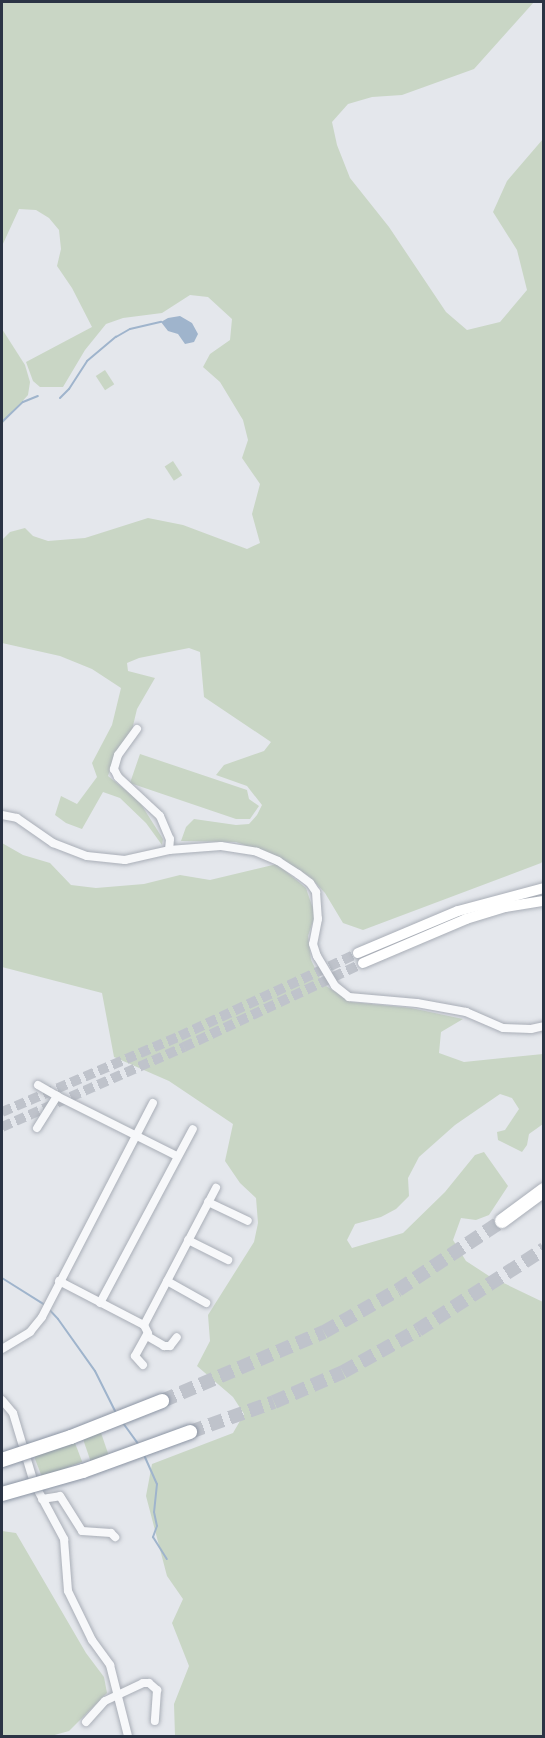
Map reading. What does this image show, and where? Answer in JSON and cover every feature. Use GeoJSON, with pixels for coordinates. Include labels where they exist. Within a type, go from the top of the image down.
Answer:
{"type":"FeatureCollection","features":[{"type":"Feature","properties":{"kind":"highway"},"geometry":{"type":"LineString","coordinates":[[502,1221],[543,1190]]}},
{"type":"Feature","properties":{"kind":"highway"},"geometry":{"type":"LineString","coordinates":[[2,1460],[71,1437],[162,1401]]}},
{"type":"Feature","properties":{"kind":"highway"},"geometry":{"type":"LineString","coordinates":[[2,1494],[83,1471],[190,1432]]}},
{"type":"Feature","properties":{"kind":"main road"},"geometry":{"type":"LineString","coordinates":[[543,888],[458,911],[361,958],[466,918],[505,907],[543,901]]}},
{"type":"Feature","properties":{"kind":"street"},"geometry":{"type":"LineString","coordinates":[[137,729],[118,755],[114,769],[118,777],[160,816],[168,832],[169,850]]}},
{"type":"Feature","properties":{"kind":"street"},"geometry":{"type":"LineString","coordinates":[[2,815],[17,818],[53,843],[87,856],[125,860],[169,850],[221,846],[257,852],[278,861],[298,874],[310,883],[316,892],[318,919],[314,946],[335,986],[349,997],[417,1003],[466,1012],[503,1028],[531,1029],[543,1026]]}},
{"type":"Feature","properties":{"kind":"street"},"geometry":{"type":"LineString","coordinates":[[38,1085],[177,1156]]}},
{"type":"Feature","properties":{"kind":"street"},"geometry":{"type":"LineString","coordinates":[[37,1128],[57,1095]]}},
{"type":"Feature","properties":{"kind":"street"},"geometry":{"type":"LineString","coordinates":[[2,1349],[30,1332],[42,1317],[153,1103]]}},
{"type":"Feature","properties":{"kind":"street"},"geometry":{"type":"LineString","coordinates":[[100,1303],[193,1129]]}},
{"type":"Feature","properties":{"kind":"street"},"geometry":{"type":"LineString","coordinates":[[144,1325],[216,1188]]}},
{"type":"Feature","properties":{"kind":"street"},"geometry":{"type":"LineString","coordinates":[[208,1202],[248,1221]]}},
{"type":"Feature","properties":{"kind":"street"},"geometry":{"type":"LineString","coordinates":[[188,1240],[228,1260]]}},
{"type":"Feature","properties":{"kind":"street"},"geometry":{"type":"LineString","coordinates":[[59,1281],[144,1325],[148,1329],[147,1336],[135,1356],[143,1365]]}},
{"type":"Feature","properties":{"kind":"street"},"geometry":{"type":"LineString","coordinates":[[167,1281],[206,1303]]}},
{"type":"Feature","properties":{"kind":"street"},"geometry":{"type":"LineString","coordinates":[[147,1336],[164,1346],[170,1346],[177,1337]]}},
{"type":"Feature","properties":{"kind":"street"},"geometry":{"type":"LineString","coordinates":[[2,1400],[13,1413],[28,1468],[64,1539],[66,1582],[72,1601],[92,1640],[110,1665],[128,1737]]}},
{"type":"Feature","properties":{"kind":"street"},"geometry":{"type":"LineString","coordinates":[[42,1499],[60,1496],[82,1531],[111,1533],[115,1537]]}},
{"type":"Feature","properties":{"kind":"street"},"geometry":{"type":"LineString","coordinates":[[86,1722],[105,1701],[143,1683],[149,1683],[157,1690],[155,1721]]}},
{"type":"Feature","properties":{"kind":"green space"},"geometry":{"type":"Polygon","coordinates":[[[2,2],[534,2],[474,69],[402,95],[372,97],[348,104],[332,122],[337,145],[350,178],[389,227],[446,312],[467,330],[500,322],[527,290],[517,250],[493,212],[507,181],[543,139],[543,861],[541,863],[363,930],[343,923],[325,893],[310,877],[280,858],[236,842],[181,841],[186,827],[194,819],[236,825],[249,824],[262,805],[247,786],[216,775],[224,765],[264,751],[271,742],[204,697],[200,652],[189,648],[139,658],[127,663],[128,671],[155,678],[137,709],[132,730],[114,758],[108,776],[139,801],[163,839],[162,845],[146,823],[120,798],[103,792],[82,829],[66,823],[55,815],[61,796],[77,804],[97,777],[92,763],[112,725],[121,688],[92,669],[60,656],[2,643],[2,540],[10,532],[25,528],[33,536],[48,541],[85,538],[148,518],[183,525],[247,549],[260,543],[252,514],[260,484],[242,458],[248,440],[243,420],[220,382],[203,367],[210,354],[230,340],[232,319],[208,297],[190,295],[162,313],[123,318],[106,324],[85,350],[63,387],[40,387],[33,381],[26,362],[92,327],[72,288],[57,266],[61,249],[59,230],[49,218],[36,210],[19,209],[2,246],[2,2]]]}},
{"type":"Feature","properties":{"kind":"green space"},"geometry":{"type":"Polygon","coordinates":[[[2,329],[25,365],[30,382],[28,395],[2,424],[2,329]]]}},
{"type":"Feature","properties":{"kind":"green space"},"geometry":{"type":"Polygon","coordinates":[[[105,370],[114,384],[105,390],[96,376],[105,370]]]}},
{"type":"Feature","properties":{"kind":"green space"},"geometry":{"type":"Polygon","coordinates":[[[173,461],[182,475],[174,481],[165,466],[173,461]]]}},
{"type":"Feature","properties":{"kind":"green space"},"geometry":{"type":"Polygon","coordinates":[[[140,754],[247,790],[249,799],[259,806],[250,819],[236,819],[130,783],[140,754]]]}},
{"type":"Feature","properties":{"kind":"green space"},"geometry":{"type":"Polygon","coordinates":[[[2,843],[23,855],[50,863],[71,885],[96,888],[144,884],[180,875],[210,880],[277,864],[306,888],[315,915],[308,936],[311,960],[323,984],[351,1002],[411,1008],[463,1019],[441,1032],[439,1053],[464,1062],[543,1054],[543,1124],[529,1134],[527,1145],[522,1152],[498,1140],[497,1132],[505,1130],[519,1109],[512,1098],[500,1094],[455,1125],[419,1157],[408,1178],[409,1196],[396,1209],[381,1217],[355,1224],[347,1240],[352,1248],[403,1233],[445,1192],[475,1155],[484,1152],[508,1186],[489,1215],[476,1220],[461,1218],[453,1240],[466,1261],[489,1276],[543,1302],[543,1736],[175,1736],[174,1704],[189,1666],[172,1623],[183,1599],[167,1576],[146,1496],[152,1464],[233,1433],[244,1414],[233,1397],[197,1366],[210,1341],[208,1315],[254,1242],[258,1223],[256,1198],[240,1183],[225,1161],[233,1124],[169,1081],[114,1057],[102,993],[2,967],[2,843]]]}},
{"type":"Feature","properties":{"kind":"green space"},"geometry":{"type":"Polygon","coordinates":[[[70,1430],[82,1462],[42,1477],[30,1445],[70,1430]]]}},
{"type":"Feature","properties":{"kind":"green space"},"geometry":{"type":"Polygon","coordinates":[[[100,1430],[109,1456],[91,1463],[82,1436],[100,1430]]]}},
{"type":"Feature","properties":{"kind":"green space"},"geometry":{"type":"Polygon","coordinates":[[[2,1531],[16,1533],[86,1653],[104,1677],[107,1693],[69,1731],[51,1736],[2,1736],[2,1531]]]}},
{"type":"Feature","properties":{"kind":"water"},"geometry":{"type":"Polygon","coordinates":[[[180,316],[192,323],[198,334],[194,342],[185,344],[178,334],[168,331],[161,322],[180,316]]]}},
{"type":"Feature","properties":{"kind":"waterway"},"geometry":{"type":"LineString","coordinates":[[60,398],[69,389],[87,361],[116,337],[130,329],[161,322]]}},
{"type":"Feature","properties":{"kind":"waterway"},"geometry":{"type":"LineString","coordinates":[[2,422],[23,402],[38,396]]}},
{"type":"Feature","properties":{"kind":"waterway"},"geometry":{"type":"LineString","coordinates":[[2,1278],[45,1305],[58,1319],[95,1371],[116,1413]]}},
{"type":"Feature","properties":{"kind":"waterway"},"geometry":{"type":"LineString","coordinates":[[123,1423],[139,1445]]}},
{"type":"Feature","properties":{"kind":"waterway"},"geometry":{"type":"LineString","coordinates":[[144,1455],[157,1484],[154,1512],[157,1526],[153,1537],[167,1559]]}},
{"type":"Feature","properties":{"kind":"tunnel"},"geometry":{"type":"LineString","coordinates":[[2,1112],[180,1036],[358,953]]}},
{"type":"Feature","properties":{"kind":"tunnel"},"geometry":{"type":"LineString","coordinates":[[2,1127],[184,1047],[363,963]]}},
{"type":"Feature","properties":{"kind":"tunnel"},"geometry":{"type":"LineString","coordinates":[[162,1401],[324,1332],[398,1290],[502,1221]]}},
{"type":"Feature","properties":{"kind":"tunnel"},"geometry":{"type":"LineString","coordinates":[[190,1432],[274,1402],[343,1372],[418,1330],[544,1249]]}}]}
